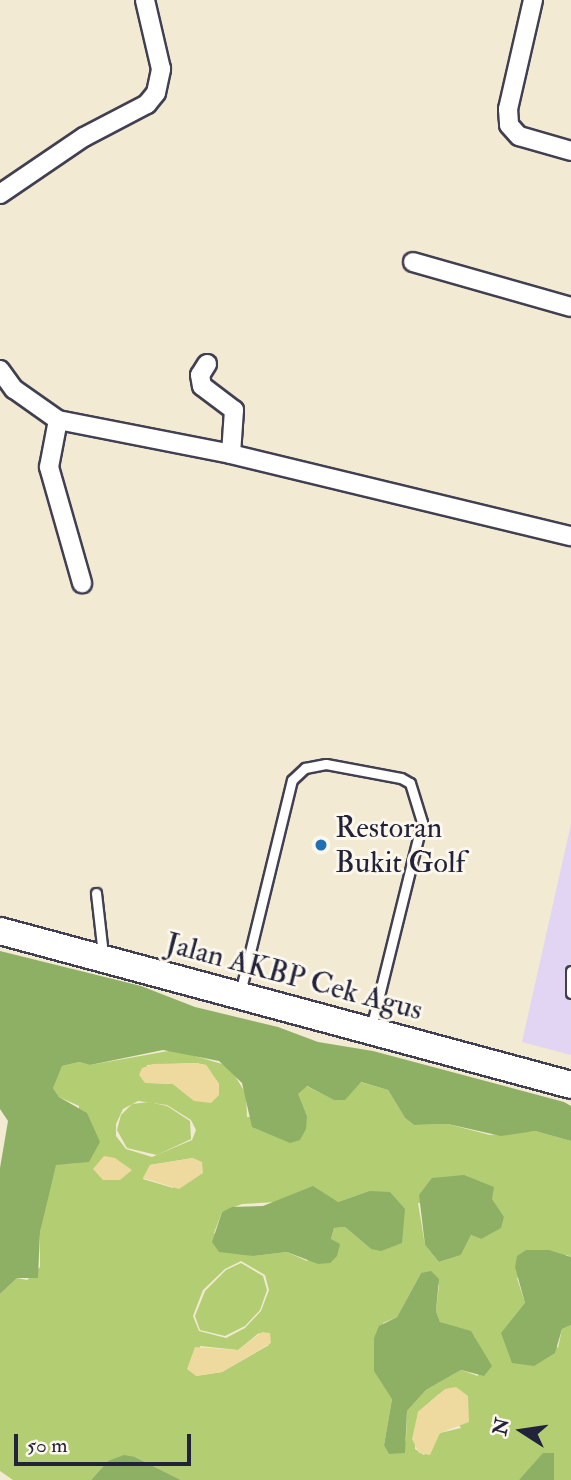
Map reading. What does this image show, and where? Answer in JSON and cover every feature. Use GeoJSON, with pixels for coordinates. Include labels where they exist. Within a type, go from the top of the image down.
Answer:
{"type":"FeatureCollection","features":[{"type":"Feature","properties":{"kind":"main road","name":"Jalan AKBP Cek Agus"},"geometry":{"type":"LineString","coordinates":[[0,930],[239,998],[571,1084]]}},
{"type":"Feature","properties":{"kind":"street"},"geometry":{"type":"LineString","coordinates":[[0,194],[84,137],[148,104],[156,93],[161,69],[145,0]]}},
{"type":"Feature","properties":{"kind":"street"},"geometry":{"type":"LineString","coordinates":[[533,0],[508,109],[509,125],[519,136],[571,150]]}},
{"type":"Feature","properties":{"kind":"street"},"geometry":{"type":"LineString","coordinates":[[413,262],[571,306]]}},
{"type":"Feature","properties":{"kind":"street"},"geometry":{"type":"LineString","coordinates":[[207,364],[200,375],[202,386],[234,410],[231,454]]}},
{"type":"Feature","properties":{"kind":"street"},"geometry":{"type":"LineString","coordinates":[[0,370],[14,389],[58,420],[231,454],[571,536]]}},
{"type":"Feature","properties":{"kind":"street"},"geometry":{"type":"LineString","coordinates":[[58,420],[49,467],[82,583]]}},
{"type":"Feature","properties":{"kind":"lane"},"geometry":{"type":"LineString","coordinates":[[239,998],[292,780],[305,768],[326,764],[401,778],[410,783],[422,822],[370,1033]]}},
{"type":"Feature","properties":{"kind":"lane"},"geometry":{"type":"LineString","coordinates":[[96,893],[104,960]]}},
{"type":"Feature","properties":{"kind":"lane"},"geometry":{"type":"LineString","coordinates":[[571,971],[571,993]]}},
{"type":"Feature","properties":{"kind":"shaded area"},"geometry":{"type":"Polygon","coordinates":[[[571,824],[571,1055],[522,1042],[571,824]]]}},
{"type":"Feature","properties":{"kind":"green space"},"geometry":{"type":"Polygon","coordinates":[[[0,951],[141,986],[195,1007],[278,1027],[318,1042],[373,1051],[564,1102],[571,1106],[571,1141],[535,1131],[501,1136],[448,1124],[414,1125],[405,1118],[388,1090],[361,1082],[345,1100],[334,1100],[307,1086],[298,1094],[307,1116],[306,1129],[300,1140],[290,1143],[252,1127],[242,1083],[219,1061],[163,1050],[90,1065],[79,1062],[62,1066],[53,1088],[59,1097],[87,1113],[100,1142],[89,1162],[56,1165],[40,1232],[38,1278],[17,1278],[0,1294],[0,1168],[8,1121],[0,1109],[0,951]]]}},
{"type":"Feature","properties":{"kind":"green space"},"geometry":{"type":"Polygon","coordinates":[[[174,1050],[229,1066],[246,1094],[247,1117],[307,1116],[297,1094],[306,1086],[335,1100],[360,1082],[388,1090],[405,1118],[414,1125],[448,1124],[490,1135],[535,1131],[571,1141],[571,1257],[567,1255],[517,1278],[525,1303],[558,1348],[562,1329],[571,1325],[571,1480],[554,1480],[553,1453],[519,1480],[181,1480],[135,1457],[108,1461],[91,1480],[13,1480],[0,1471],[0,1294],[17,1278],[27,1280],[40,1267],[40,1232],[48,1187],[56,1164],[78,1163],[79,1106],[59,1097],[53,1088],[56,1076],[62,1066],[79,1062],[90,1065],[174,1050]],[[196,1063],[147,1065],[151,1083],[173,1084],[195,1101],[219,1084],[206,1065],[196,1063]],[[138,1101],[123,1109],[116,1124],[116,1136],[126,1149],[152,1157],[192,1140],[196,1130],[191,1120],[167,1105],[138,1101]],[[193,1158],[150,1165],[143,1179],[173,1188],[193,1158]],[[369,1191],[338,1202],[328,1199],[242,1204],[222,1212],[214,1233],[241,1253],[253,1256],[287,1252],[307,1261],[331,1239],[334,1228],[345,1227],[371,1249],[369,1191]],[[492,1199],[418,1203],[425,1245],[439,1262],[461,1255],[471,1235],[481,1239],[496,1209],[492,1199]],[[241,1261],[225,1269],[203,1290],[193,1316],[199,1331],[226,1338],[245,1328],[261,1311],[269,1290],[265,1275],[241,1261]],[[421,1273],[397,1317],[383,1323],[392,1399],[384,1445],[406,1441],[407,1411],[426,1390],[461,1370],[478,1376],[482,1352],[474,1336],[440,1322],[436,1311],[439,1285],[421,1273]],[[259,1333],[238,1350],[200,1346],[196,1376],[222,1372],[269,1345],[259,1333]],[[439,1394],[418,1412],[415,1449],[424,1455],[440,1433],[461,1428],[439,1394]]]}},
{"type":"Feature","properties":{"kind":"green space"},"geometry":{"type":"Polygon","coordinates":[[[149,1102],[167,1106],[190,1121],[191,1139],[157,1155],[127,1148],[117,1130],[121,1115],[132,1104],[149,1102]]]}},
{"type":"Feature","properties":{"kind":"green space"},"geometry":{"type":"Polygon","coordinates":[[[464,1175],[494,1187],[492,1199],[504,1217],[501,1228],[481,1239],[471,1235],[461,1255],[439,1262],[425,1245],[419,1195],[432,1178],[464,1175]]]}},
{"type":"Feature","properties":{"kind":"green space"},"geometry":{"type":"Polygon","coordinates":[[[313,1186],[338,1202],[369,1191],[390,1192],[405,1209],[402,1243],[381,1251],[371,1249],[345,1227],[334,1228],[331,1239],[340,1244],[337,1256],[330,1263],[318,1264],[287,1252],[253,1256],[219,1252],[212,1242],[222,1212],[232,1207],[263,1206],[313,1186]]]}},
{"type":"Feature","properties":{"kind":"green space"},"geometry":{"type":"Polygon","coordinates":[[[526,1250],[549,1250],[571,1257],[571,1325],[562,1329],[555,1353],[534,1366],[512,1363],[501,1333],[525,1303],[515,1267],[517,1256],[526,1250]]]}},
{"type":"Feature","properties":{"kind":"green space"},"geometry":{"type":"Polygon","coordinates":[[[241,1263],[263,1276],[267,1290],[260,1310],[245,1326],[225,1336],[200,1330],[195,1316],[205,1291],[226,1270],[241,1263]]]}},
{"type":"Feature","properties":{"kind":"green space"},"geometry":{"type":"Polygon","coordinates":[[[431,1271],[439,1279],[436,1311],[440,1322],[471,1331],[492,1366],[484,1376],[461,1370],[426,1390],[407,1411],[405,1453],[389,1454],[384,1445],[392,1399],[374,1371],[374,1338],[379,1326],[397,1317],[421,1273],[431,1271]]]}},
{"type":"Feature","properties":{"kind":"green space"},"geometry":{"type":"Polygon","coordinates":[[[543,1453],[554,1453],[554,1480],[519,1480],[543,1453]]]}},
{"type":"Feature","properties":{"kind":"green space"},"geometry":{"type":"Polygon","coordinates":[[[124,1455],[135,1457],[181,1480],[91,1480],[108,1461],[124,1455]]]}},
{"type":"Feature","properties":{"kind":"sand"},"geometry":{"type":"Polygon","coordinates":[[[153,1064],[206,1065],[219,1084],[219,1095],[211,1103],[194,1101],[173,1084],[145,1083],[139,1075],[142,1068],[153,1064]]]}},
{"type":"Feature","properties":{"kind":"sand"},"geometry":{"type":"Polygon","coordinates":[[[104,1156],[115,1158],[132,1170],[120,1180],[103,1180],[93,1169],[104,1156]]]}},
{"type":"Feature","properties":{"kind":"sand"},"geometry":{"type":"Polygon","coordinates":[[[193,1158],[202,1162],[203,1173],[179,1189],[143,1178],[150,1165],[193,1158]]]}},
{"type":"Feature","properties":{"kind":"sand"},"geometry":{"type":"Polygon","coordinates":[[[262,1332],[270,1333],[271,1343],[222,1372],[196,1376],[187,1369],[195,1347],[238,1350],[262,1332]]]}},
{"type":"Feature","properties":{"kind":"sand"},"geometry":{"type":"Polygon","coordinates":[[[456,1387],[468,1396],[469,1422],[440,1433],[430,1455],[419,1453],[412,1439],[418,1412],[445,1389],[456,1387]]]}},
{"type":"Feature","properties":{"kind":"place","name":"Restoran Bukit Golf"},"geometry":{"type":"Point","coordinates":[321,845]}}]}
